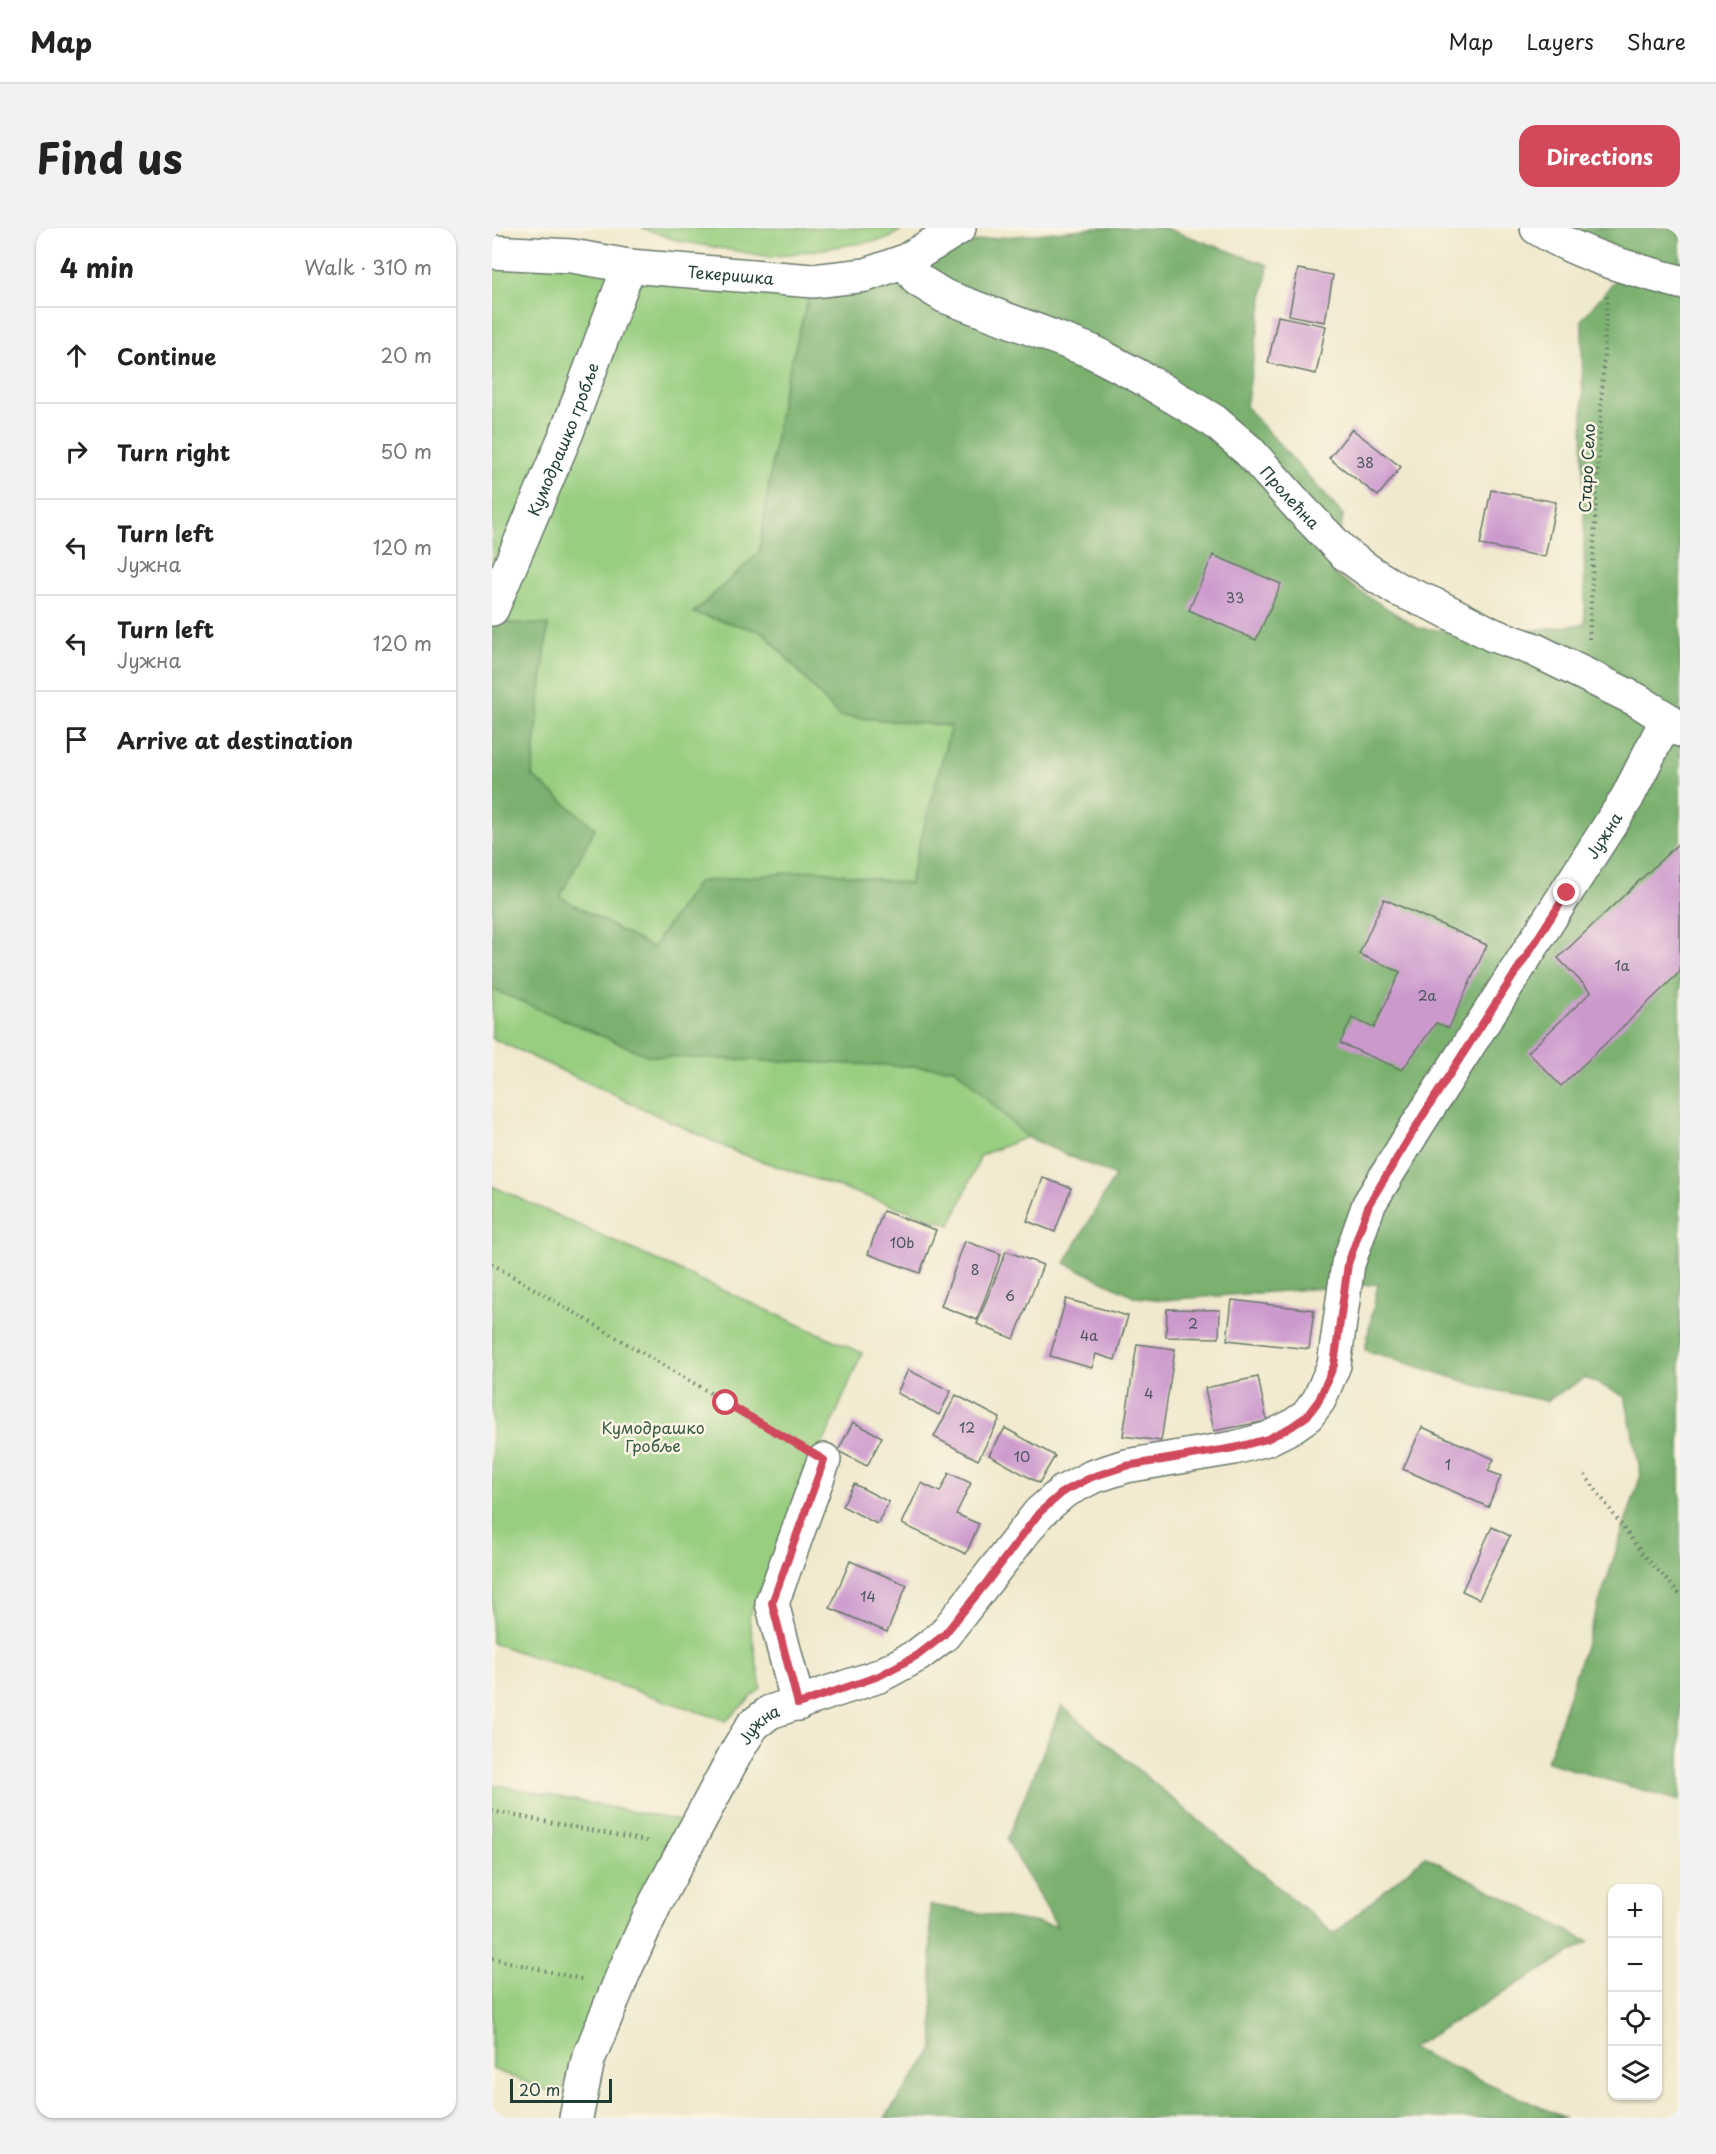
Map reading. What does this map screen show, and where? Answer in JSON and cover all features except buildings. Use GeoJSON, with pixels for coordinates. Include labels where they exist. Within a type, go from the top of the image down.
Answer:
{"type":"FeatureCollection","features":[{"type":"Feature","properties":{"kind":"street","name":"Текеришка"},"geometry":{"type":"LineString","coordinates":[[492,252],[573,256],[629,266],[813,281],[866,275],[905,261],[959,228]]}},
{"type":"Feature","properties":{"kind":"street"},"geometry":{"type":"LineString","coordinates":[[1537,228],[1609,262],[1680,282]]}},
{"type":"Feature","properties":{"kind":"street","name":"Пролећна"},"geometry":{"type":"LineString","coordinates":[[905,261],[918,280],[944,296],[1091,351],[1144,379],[1214,421],[1249,451],[1302,510],[1344,552],[1397,589],[1437,606],[1493,635],[1533,649],[1587,675],[1637,700],[1673,725]]}},
{"type":"Feature","properties":{"kind":"street","name":"Кумодрашко гробље"},"geometry":{"type":"LineString","coordinates":[[492,609],[567,432],[629,266]]}},
{"type":"Feature","properties":{"kind":"street","name":"Јужна"},"geometry":{"type":"LineString","coordinates":[[576,2118],[588,2061],[624,1972],[656,1902],[753,1725],[770,1712],[784,1706],[798,1704],[879,1676],[918,1655],[944,1635],[1039,1513],[1063,1492],[1092,1477],[1126,1466],[1234,1448],[1267,1439],[1307,1416],[1319,1400],[1334,1365],[1348,1264],[1369,1204],[1422,1117],[1673,725]]}},
{"type":"Feature","properties":{"kind":"street"},"geometry":{"type":"LineString","coordinates":[[798,1704],[772,1603],[824,1460]]}},
{"type":"Feature","properties":{"kind":"path","name":"Старо Село"},"geometry":{"type":"LineString","coordinates":[[1587,675],[1609,262]]}},
{"type":"Feature","properties":{"kind":"path"},"geometry":{"type":"LineString","coordinates":[[492,1264],[824,1460]]}},
{"type":"Feature","properties":{"kind":"path"},"geometry":{"type":"LineString","coordinates":[[1585,1475],[1641,1552],[1680,1594]]}},
{"type":"Feature","properties":{"kind":"path"},"geometry":{"type":"LineString","coordinates":[[492,1811],[655,1842],[677,1862]]}},
{"type":"Feature","properties":{"kind":"path"},"geometry":{"type":"LineString","coordinates":[[492,1958],[587,1980],[624,1972]]}},
{"type":"Feature","properties":{"kind":"green space"},"geometry":{"type":"Polygon","coordinates":[[[642,228],[904,228],[888,239],[771,257],[679,241],[642,228]]]}},
{"type":"Feature","properties":{"kind":"green space"},"geometry":{"type":"Polygon","coordinates":[[[1096,228],[1165,228],[1268,265],[1246,407],[1343,515],[1334,575],[1418,628],[1493,635],[1585,624],[1582,319],[1626,268],[1537,228],[1680,228],[1680,1801],[1547,1762],[1641,1475],[1625,1396],[1585,1378],[1546,1401],[1486,1388],[1365,1350],[1378,1284],[1163,1300],[1136,1297],[1065,1263],[1115,1176],[1027,1137],[955,1068],[649,1056],[492,989],[492,622],[548,625],[532,776],[595,828],[560,897],[652,948],[698,882],[815,870],[909,884],[951,726],[839,716],[763,632],[693,613],[759,553],[782,396],[813,281],[905,261],[986,239],[1096,228]]]}},
{"type":"Feature","properties":{"kind":"green space"},"geometry":{"type":"Polygon","coordinates":[[[492,251],[813,281],[782,396],[759,553],[693,613],[763,632],[839,716],[951,726],[909,884],[815,870],[698,882],[652,948],[559,897],[595,828],[532,776],[548,625],[492,622],[492,251]]]}},
{"type":"Feature","properties":{"kind":"green space"},"geometry":{"type":"Polygon","coordinates":[[[492,989],[649,1056],[955,1068],[1027,1137],[981,1155],[951,1225],[738,1153],[492,1038],[492,989]]]}},
{"type":"Feature","properties":{"kind":"green space","name":"Кумодрашко Гробље"},"geometry":{"type":"Polygon","coordinates":[[[492,1186],[862,1353],[749,1617],[761,1688],[726,1721],[492,1643],[492,1186]]]}},
{"type":"Feature","properties":{"kind":"green space"},"geometry":{"type":"Polygon","coordinates":[[[1062,1706],[1334,1934],[1425,1856],[1589,1942],[1410,2048],[1565,2118],[885,2118],[934,2048],[930,1905],[1057,1926],[1007,1840],[1062,1706]]]}},
{"type":"Feature","properties":{"kind":"green space"},"geometry":{"type":"Polygon","coordinates":[[[492,1784],[686,1822],[559,2095],[492,2069],[492,1784]]]}},
{"type":"Feature","properties":{"kind":"route"},"geometry":{"type":"LineString","coordinates":[[726,1403],[824,1460],[772,1603],[798,1704],[879,1676],[918,1655],[944,1635],[1039,1513],[1063,1492],[1092,1477],[1126,1466],[1234,1448],[1267,1439],[1307,1416],[1319,1400],[1334,1365],[1348,1264],[1369,1204],[1497,999],[1567,893]]}}]}
